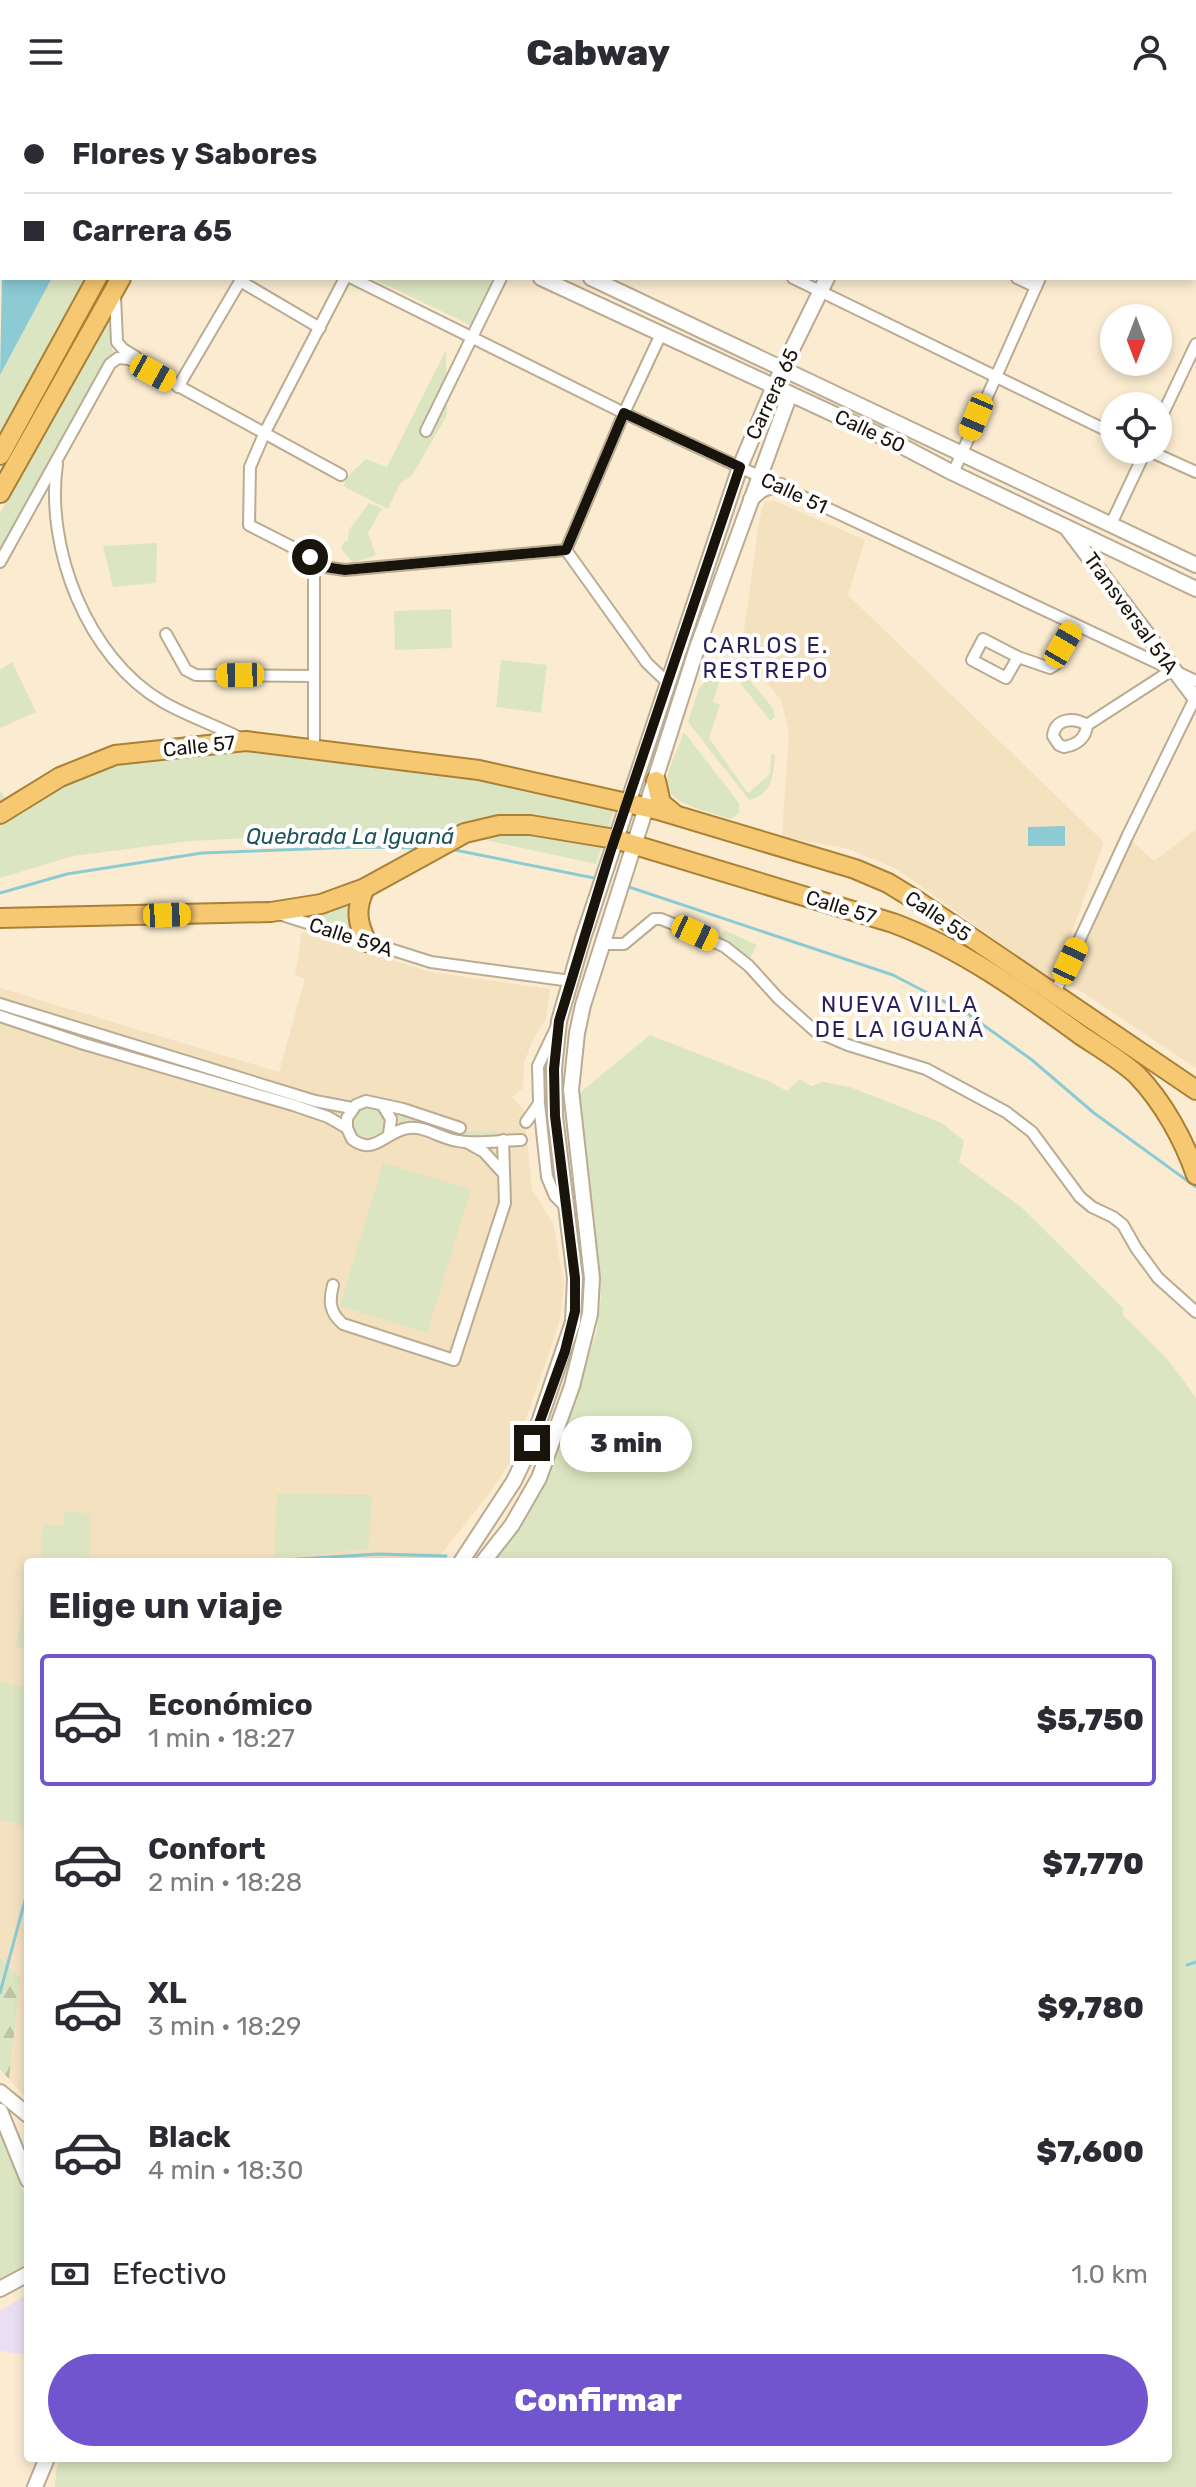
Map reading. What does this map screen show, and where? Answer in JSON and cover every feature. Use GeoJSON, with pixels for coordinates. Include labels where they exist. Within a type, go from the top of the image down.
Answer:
{"type":"FeatureCollection","features":[{"type":"Feature","properties":{"kind":"highway"},"geometry":{"type":"LineString","coordinates":[[0,455],[96,280]]}},
{"type":"Feature","properties":{"kind":"highway"},"geometry":{"type":"LineString","coordinates":[[0,493],[118,284]]}},
{"type":"Feature","properties":{"kind":"highway","name":"Calle 57"},"geometry":{"type":"LineString","coordinates":[[0,814],[60,777],[115,755],[246,741],[479,770],[647,808]]}},
{"type":"Feature","properties":{"kind":"highway"},"geometry":{"type":"LineString","coordinates":[[656,781],[661,803],[680,816]]}},
{"type":"Feature","properties":{"kind":"highway","name":"Calle 55"},"geometry":{"type":"LineString","coordinates":[[647,808],[855,869],[888,883],[1196,1090]]}},
{"type":"Feature","properties":{"kind":"highway","name":"Calle 57"},"geometry":{"type":"LineString","coordinates":[[403,867],[465,833],[499,825],[530,825],[893,923],[931,939],[1055,1016],[1136,1074],[1183,1144],[1196,1175]]}},
{"type":"Feature","properties":{"kind":"highway","name":"Calle 59A"},"geometry":{"type":"LineString","coordinates":[[271,912],[321,904],[365,888],[403,867]]}},
{"type":"Feature","properties":{"kind":"highway"},"geometry":{"type":"LineString","coordinates":[[365,888],[357,914],[367,942]]}},
{"type":"Feature","properties":{"kind":"highway"},"geometry":{"type":"LineString","coordinates":[[0,918],[271,912]]}},
{"type":"Feature","properties":{"kind":"highway"},"geometry":{"type":"LineString","coordinates":[[1136,1074],[1149,1059]]}},
{"type":"Feature","properties":{"kind":"main road","name":"Calle 50"},"geometry":{"type":"LineString","coordinates":[[545,280],[896,443],[1196,589]]}},
{"type":"Feature","properties":{"kind":"main road","name":"Calle 50"},"geometry":{"type":"LineString","coordinates":[[595,280],[1196,565]]}},
{"type":"Feature","properties":{"kind":"main road","name":"Carrera 65"},"geometry":{"type":"LineString","coordinates":[[464,1558],[514,1481],[532,1443],[570,1335],[576,1295],[554,1092],[559,1021],[612,847],[740,467],[774,386],[824,285]]}},
{"type":"Feature","properties":{"kind":"main road","name":"Carrera 65"},"geometry":{"type":"LineString","coordinates":[[486,1558],[512,1525],[539,1478],[572,1386],[590,1314],[592,1278],[571,1090],[577,1033],[589,987],[697,648],[790,394]]}},
{"type":"Feature","properties":{"kind":"main road"},"geometry":{"type":"LineString","coordinates":[[751,500],[760,490],[781,486]]}},
{"type":"Feature","properties":{"kind":"main road"},"geometry":{"type":"LineString","coordinates":[[1084,534],[1103,531],[1111,524]]}},
{"type":"Feature","properties":{"kind":"main road","name":"Transversal 51A"},"geometry":{"type":"LineString","coordinates":[[1066,527],[1195,698]]}},
{"type":"Feature","properties":{"kind":"main road"},"geometry":{"type":"LineString","coordinates":[[582,943],[576,982],[589,987]]}},
{"type":"Feature","properties":{"kind":"main road"},"geometry":{"type":"LineString","coordinates":[[0,2092],[24,2112]]}},
{"type":"Feature","properties":{"kind":"main road"},"geometry":{"type":"LineString","coordinates":[[0,2111],[24,2170]]}},
{"type":"Feature","properties":{"kind":"main road"},"geometry":{"type":"LineString","coordinates":[[0,2289],[24,2276]]}},
{"type":"Feature","properties":{"kind":"main road"},"geometry":{"type":"LineString","coordinates":[[35,2487],[45,2462]]}},
{"type":"Feature","properties":{"kind":"street"},"geometry":{"type":"LineString","coordinates":[[180,385],[241,280],[320,328]]}},
{"type":"Feature","properties":{"kind":"street"},"geometry":{"type":"LineString","coordinates":[[344,280],[250,467],[249,525],[302,552],[318,566],[345,570],[566,550]]}},
{"type":"Feature","properties":{"kind":"street","name":"Calle 51"},"geometry":{"type":"LineString","coordinates":[[356,280],[624,413],[1196,681]]}},
{"type":"Feature","properties":{"kind":"street"},"geometry":{"type":"LineString","coordinates":[[426,431],[500,280]]}},
{"type":"Feature","properties":{"kind":"street"},"geometry":{"type":"LineString","coordinates":[[802,280],[824,285],[994,376],[1100,427]]}},
{"type":"Feature","properties":{"kind":"street"},"geometry":{"type":"LineString","coordinates":[[953,473],[1038,283]]}},
{"type":"Feature","properties":{"kind":"street"},"geometry":{"type":"LineString","coordinates":[[118,284],[116,338],[119,346],[180,385]]}},
{"type":"Feature","properties":{"kind":"street"},"geometry":{"type":"LineString","coordinates":[[566,550],[661,334]]}},
{"type":"Feature","properties":{"kind":"street"},"geometry":{"type":"LineString","coordinates":[[1172,395],[1196,344]]}},
{"type":"Feature","properties":{"kind":"street"},"geometry":{"type":"LineString","coordinates":[[0,562],[110,364],[122,358],[214,401],[232,415],[341,475]]}},
{"type":"Feature","properties":{"kind":"street"},"geometry":{"type":"LineString","coordinates":[[58,457],[54,502],[61,550],[75,594],[97,635],[116,660],[162,702],[246,741]]}},
{"type":"Feature","properties":{"kind":"street"},"geometry":{"type":"LineString","coordinates":[[1172,461],[1196,472]]}},
{"type":"Feature","properties":{"kind":"street"},"geometry":{"type":"LineString","coordinates":[[1111,524],[1139,464]]}},
{"type":"Feature","properties":{"kind":"street"},"geometry":{"type":"LineString","coordinates":[[566,550],[647,663],[668,683]]}},
{"type":"Feature","properties":{"kind":"street"},"geometry":{"type":"LineString","coordinates":[[314,562],[319,618],[314,676],[314,748]]}},
{"type":"Feature","properties":{"kind":"street"},"geometry":{"type":"LineString","coordinates":[[1018,657],[1050,668],[1055,665],[1075,625]]}},
{"type":"Feature","properties":{"kind":"street"},"geometry":{"type":"LineString","coordinates":[[166,634],[186,670],[196,675],[314,676]]}},
{"type":"Feature","properties":{"kind":"street"},"geometry":{"type":"LineString","coordinates":[[1087,725],[1172,670]]}},
{"type":"Feature","properties":{"kind":"street"},"geometry":{"type":"LineString","coordinates":[[1054,995],[1195,698]]}},
{"type":"Feature","properties":{"kind":"street","name":"Calle 59A"},"geometry":{"type":"LineString","coordinates":[[271,912],[442,964],[571,981]]}},
{"type":"Feature","properties":{"kind":"street"},"geometry":{"type":"LineString","coordinates":[[604,942],[624,944],[646,923],[661,919],[725,947],[749,966],[778,998],[815,1031],[848,1045],[926,1069],[1002,1109],[1032,1132],[1080,1197],[1092,1207],[1120,1221],[1158,1278],[1196,1312]]}},
{"type":"Feature","properties":{"kind":"street"},"geometry":{"type":"LineString","coordinates":[[0,1004],[315,1101],[352,1108]]}},
{"type":"Feature","properties":{"kind":"street"},"geometry":{"type":"LineString","coordinates":[[0,1016],[293,1105],[328,1117],[347,1128]]}},
{"type":"Feature","properties":{"kind":"street"},"geometry":{"type":"LineString","coordinates":[[559,1021],[538,1066],[539,1103],[551,1190],[566,1207]]}},
{"type":"Feature","properties":{"kind":"street"},"geometry":{"type":"LineString","coordinates":[[460,1128],[403,1109],[366,1101],[352,1108],[347,1118],[352,1139],[363,1145],[376,1145],[389,1134],[416,1128],[466,1142],[484,1152],[504,1174]]}},
{"type":"Feature","properties":{"kind":"street"},"geometry":{"type":"LineString","coordinates":[[526,1122],[539,1103]]}},
{"type":"Feature","properties":{"kind":"street"},"geometry":{"type":"LineString","coordinates":[[383,1106],[391,1119],[389,1134]]}},
{"type":"Feature","properties":{"kind":"street"},"geometry":{"type":"LineString","coordinates":[[333,1285],[331,1309],[343,1324],[454,1360],[505,1203],[503,1140]]}},
{"type":"Feature","properties":{"kind":"street"},"geometry":{"type":"LineString","coordinates":[[466,1142],[524,1140],[544,1155]]}},
{"type":"Feature","properties":{"kind":"shaded area"},"geometry":{"type":"Polygon","coordinates":[[[765,501],[775,501],[865,540],[848,595],[1104,842],[1054,982],[897,869],[848,849],[782,837],[789,732],[781,700],[741,652],[760,516],[765,501]]]}},
{"type":"Feature","properties":{"kind":"shaded area"},"geometry":{"type":"Polygon","coordinates":[[[1196,829],[1196,1068],[1067,982],[1127,837],[1154,861],[1196,829]]]}},
{"type":"Feature","properties":{"kind":"shaded area"},"geometry":{"type":"Polygon","coordinates":[[[302,932],[431,972],[550,989],[546,1019],[524,1062],[523,1088],[512,1097],[524,1110],[532,1190],[553,1223],[564,1284],[560,1320],[513,1457],[491,1491],[438,1558],[24,1558],[24,2096],[0,2069],[0,988],[279,1072],[305,979],[295,975],[302,932]]]}},
{"type":"Feature","properties":{"kind":"shaded area"},"geometry":{"type":"Polygon","coordinates":[[[24,2296],[24,2354],[0,2351],[0,2311],[24,2296]]]}},
{"type":"Feature","properties":{"kind":"green space"},"geometry":{"type":"Polygon","coordinates":[[[51,280],[91,280],[0,445],[0,375],[51,280]]]}},
{"type":"Feature","properties":{"kind":"green space"},"geometry":{"type":"Polygon","coordinates":[[[102,280],[113,280],[0,480],[0,470],[102,280]]]}},
{"type":"Feature","properties":{"kind":"green space"},"geometry":{"type":"Polygon","coordinates":[[[376,280],[495,280],[472,326],[376,280]]]}},
{"type":"Feature","properties":{"kind":"green space"},"geometry":{"type":"Polygon","coordinates":[[[109,320],[113,352],[0,554],[0,513],[109,320]]]}},
{"type":"Feature","properties":{"kind":"green space"},"geometry":{"type":"Polygon","coordinates":[[[446,350],[447,415],[411,477],[401,482],[388,509],[343,486],[349,475],[366,459],[387,467],[446,350]]]}},
{"type":"Feature","properties":{"kind":"green space"},"geometry":{"type":"Polygon","coordinates":[[[369,503],[382,508],[368,533],[376,555],[353,563],[341,548],[348,540],[349,530],[369,503]]]}},
{"type":"Feature","properties":{"kind":"green space"},"geometry":{"type":"Polygon","coordinates":[[[157,543],[156,583],[113,587],[103,546],[157,543]]]}},
{"type":"Feature","properties":{"kind":"green space"},"geometry":{"type":"Polygon","coordinates":[[[451,609],[452,648],[395,650],[394,611],[451,609]]]}},
{"type":"Feature","properties":{"kind":"green space"},"geometry":{"type":"Polygon","coordinates":[[[501,660],[547,665],[541,713],[496,707],[501,660]]]}},
{"type":"Feature","properties":{"kind":"green space"},"geometry":{"type":"Polygon","coordinates":[[[12,662],[36,712],[0,728],[0,670],[12,662]]]}},
{"type":"Feature","properties":{"kind":"green space"},"geometry":{"type":"Polygon","coordinates":[[[741,670],[772,707],[775,717],[770,721],[734,675],[741,670]]]}},
{"type":"Feature","properties":{"kind":"green space"},"geometry":{"type":"Polygon","coordinates":[[[722,673],[713,702],[720,705],[709,738],[748,793],[770,774],[771,754],[775,755],[767,789],[749,800],[688,722],[699,688],[711,676],[719,679],[722,673]]]}},
{"type":"Feature","properties":{"kind":"green space"},"geometry":{"type":"Polygon","coordinates":[[[684,732],[739,803],[739,813],[730,819],[682,802],[668,790],[669,770],[684,732]]]}},
{"type":"Feature","properties":{"kind":"green space"},"geometry":{"type":"Polygon","coordinates":[[[246,752],[477,780],[614,811],[596,864],[476,838],[358,833],[190,841],[73,856],[0,878],[0,790],[17,816],[65,786],[117,765],[246,752]]]}},
{"type":"Feature","properties":{"kind":"green space"},"geometry":{"type":"Polygon","coordinates":[[[353,903],[357,933],[319,923],[319,917],[312,913],[353,903]]]}},
{"type":"Feature","properties":{"kind":"green space"},"geometry":{"type":"Polygon","coordinates":[[[724,930],[757,945],[749,961],[719,941],[724,930]]]}},
{"type":"Feature","properties":{"kind":"green space"},"geometry":{"type":"Polygon","coordinates":[[[650,1035],[787,1091],[799,1079],[812,1086],[823,1082],[850,1087],[942,1123],[964,1141],[959,1162],[1021,1207],[1123,1308],[1123,1315],[1169,1361],[1196,1398],[1196,2487],[55,2487],[59,2462],[1172,2462],[1172,1558],[492,1558],[551,1463],[597,1331],[601,1296],[577,1095],[650,1035]]]}},
{"type":"Feature","properties":{"kind":"green space"},"geometry":{"type":"Polygon","coordinates":[[[370,1108],[382,1113],[387,1125],[382,1137],[370,1142],[358,1137],[353,1125],[358,1113],[370,1108]]]}},
{"type":"Feature","properties":{"kind":"green space"},"geometry":{"type":"Polygon","coordinates":[[[397,1113],[459,1131],[497,1131],[497,1138],[457,1139],[401,1126],[397,1113]]]}},
{"type":"Feature","properties":{"kind":"green space"},"geometry":{"type":"Polygon","coordinates":[[[383,1163],[471,1189],[427,1333],[340,1306],[383,1163]]]}},
{"type":"Feature","properties":{"kind":"green space"},"geometry":{"type":"Polygon","coordinates":[[[277,1494],[372,1495],[368,1549],[274,1558],[277,1494]]]}},
{"type":"Feature","properties":{"kind":"green space"},"geometry":{"type":"Polygon","coordinates":[[[64,1512],[90,1513],[89,1558],[41,1557],[42,1525],[63,1525],[64,1512]]]}},
{"type":"Feature","properties":{"kind":"green space"},"geometry":{"type":"Polygon","coordinates":[[[24,1600],[24,1648],[16,1647],[24,1600]]]}},
{"type":"Feature","properties":{"kind":"green space"},"geometry":{"type":"Polygon","coordinates":[[[0,1681],[24,1687],[24,1826],[0,1820],[0,1681]]]}},
{"type":"Feature","properties":{"kind":"green space"},"geometry":{"type":"Polygon","coordinates":[[[0,1958],[20,1978],[9,2079],[0,2069],[0,1958]]]}},
{"type":"Feature","properties":{"kind":"green space"},"geometry":{"type":"Polygon","coordinates":[[[0,2131],[24,2194],[24,2269],[0,2281],[0,2131]]]}},
{"type":"Feature","properties":{"kind":"water"},"geometry":{"type":"Polygon","coordinates":[[[2,280],[51,280],[0,375],[2,280]]]}},
{"type":"Feature","properties":{"kind":"water"},"geometry":{"type":"Polygon","coordinates":[[[1065,826],[1065,846],[1028,846],[1028,827],[1065,826]]]}},
{"type":"Feature","properties":{"kind":"waterway","name":"Quebrada La Iguaná"},"geometry":{"type":"LineString","coordinates":[[0,893],[67,874],[202,853],[359,847],[422,848]]}},
{"type":"Feature","properties":{"kind":"waterway","name":"Quebrada La Iguaná"},"geometry":{"type":"LineString","coordinates":[[450,849],[599,879]]}},
{"type":"Feature","properties":{"kind":"waterway","name":"Quebrada La Iguaná"},"geometry":{"type":"LineString","coordinates":[[626,886],[893,975],[968,1014],[1032,1060],[1094,1113],[1196,1187]]}},
{"type":"Feature","properties":{"kind":"waterway"},"geometry":{"type":"LineString","coordinates":[[315,1558],[378,1554],[446,1556]]}},
{"type":"Feature","properties":{"kind":"waterway"},"geometry":{"type":"LineString","coordinates":[[0,1993],[24,1904]]}},
{"type":"Feature","properties":{"kind":"waterway"},"geometry":{"type":"LineString","coordinates":[[1187,1965],[1196,1962]]}},
{"type":"Feature","properties":{"kind":"district","name":"CARLOS E. RESTREPO"},"geometry":{"type":"Point","coordinates":[766,658]}},
{"type":"Feature","properties":{"kind":"district","name":"NUEVA VILLA DE LA IGUANÁ"},"geometry":{"type":"Point","coordinates":[900,1016]}},
{"type":"Feature","properties":{"kind":"route"},"geometry":{"type":"LineString","coordinates":[[310,557],[318,566],[345,570],[566,550],[624,413],[740,467],[609,856],[559,1021],[554,1069],[555,1116],[575,1278],[575,1311],[565,1351],[532,1443]]}}]}
